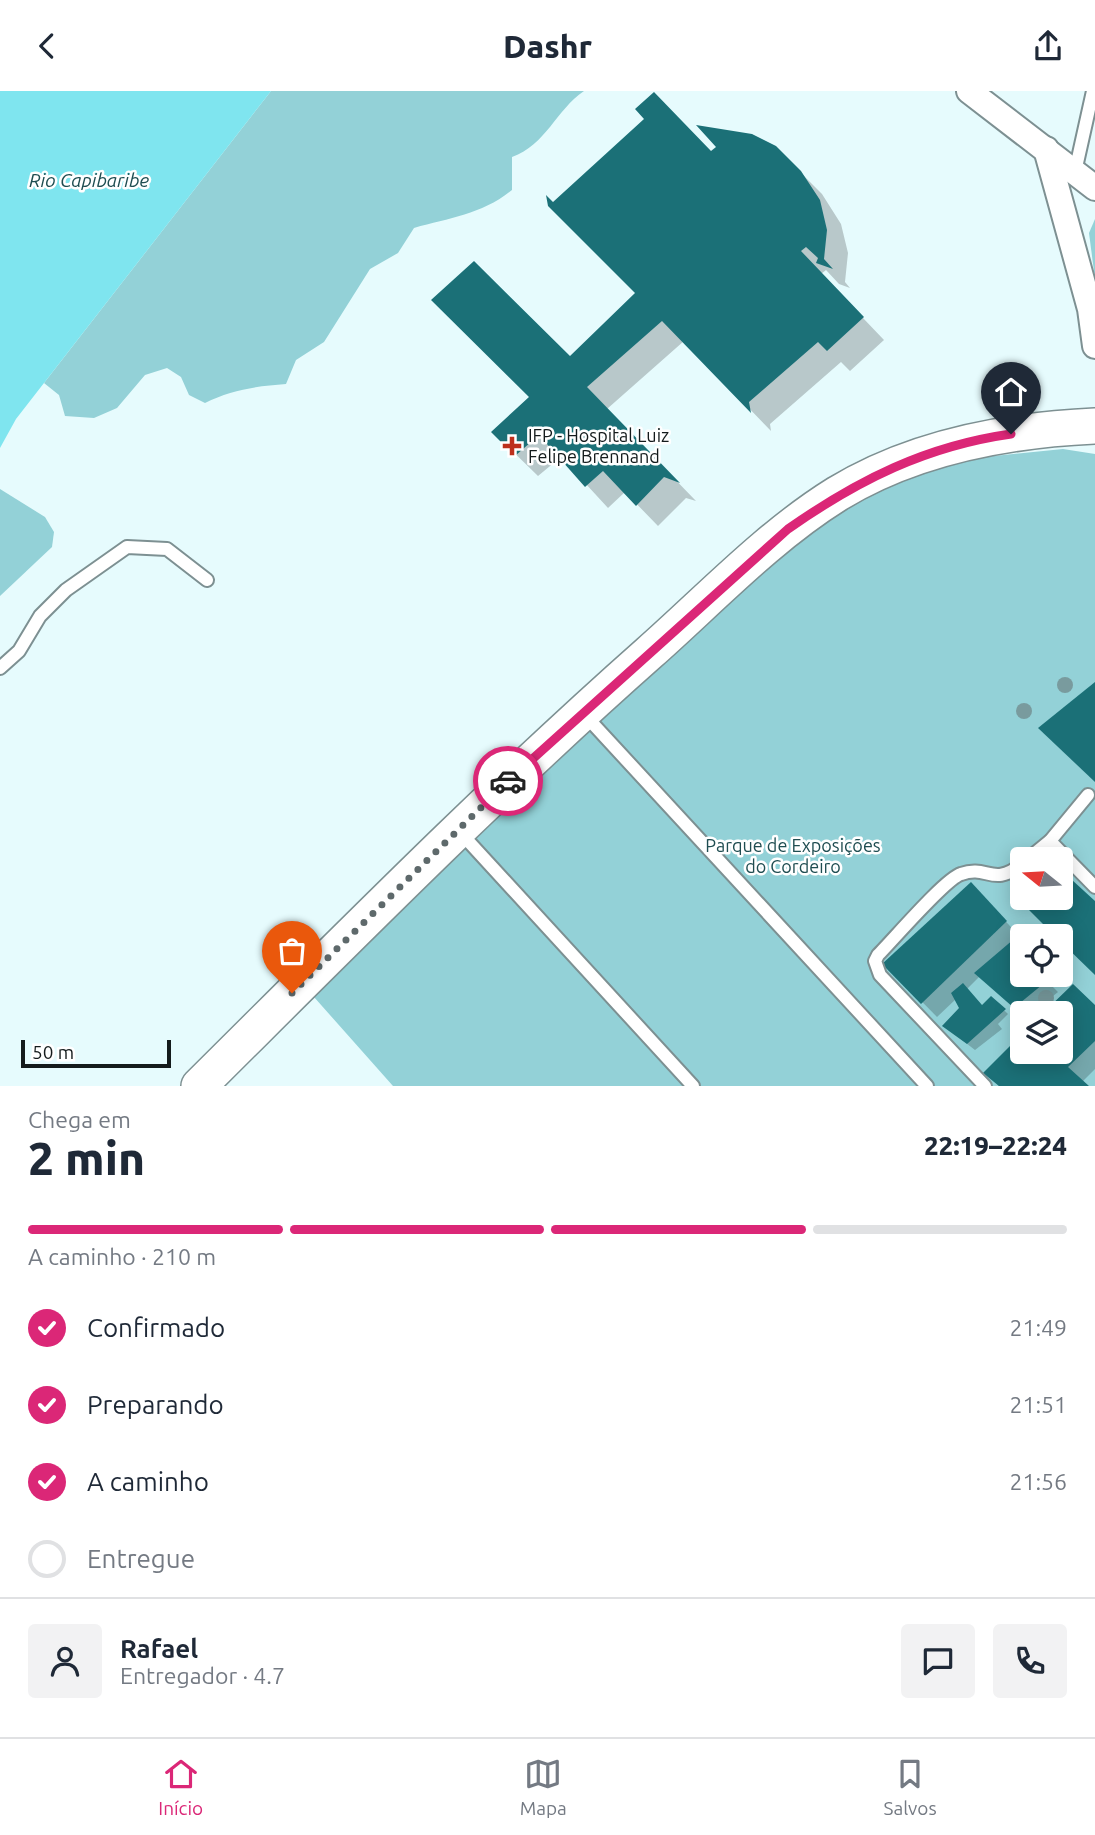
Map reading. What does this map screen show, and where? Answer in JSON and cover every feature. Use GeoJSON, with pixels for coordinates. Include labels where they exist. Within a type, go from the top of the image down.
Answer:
{"type":"FeatureCollection","features":[{"type":"Feature","properties":{"kind":"main road"},"geometry":{"type":"LineString","coordinates":[[199,1086],[457,829],[582,712],[788,529],[838,493],[899,463],[989,437],[1095,424]]}},
{"type":"Feature","properties":{"kind":"street"},"geometry":{"type":"LineString","coordinates":[[969,91],[1095,188]]}},
{"type":"Feature","properties":{"kind":"street"},"geometry":{"type":"LineString","coordinates":[[1046,149],[1087,297],[1095,346]]}},
{"type":"Feature","properties":{"kind":"lane"},"geometry":{"type":"LineString","coordinates":[[1075,172],[1093,91]]}},
{"type":"Feature","properties":{"kind":"lane"},"geometry":{"type":"LineString","coordinates":[[0,668],[19,650],[40,616],[66,590],[127,547],[167,549],[207,580]]}},
{"type":"Feature","properties":{"kind":"lane"},"geometry":{"type":"LineString","coordinates":[[582,712],[927,1086]]}},
{"type":"Feature","properties":{"kind":"lane"},"geometry":{"type":"LineString","coordinates":[[1043,847],[1088,795]]}},
{"type":"Feature","properties":{"kind":"lane"},"geometry":{"type":"LineString","coordinates":[[457,829],[693,1086]]}},
{"type":"Feature","properties":{"kind":"lane"},"geometry":{"type":"LineString","coordinates":[[1050,841],[1095,887]]}},
{"type":"Feature","properties":{"kind":"lane"},"geometry":{"type":"LineString","coordinates":[[985,1086],[880,975],[876,961],[878,955],[957,875],[977,871],[998,876],[1010,873]]}},
{"type":"Feature","properties":{"kind":"green space"},"geometry":{"type":"Polygon","coordinates":[[[271,91],[584,91],[534,144],[512,157],[512,190],[478,210],[414,228],[398,253],[370,269],[324,342],[296,360],[286,384],[244,389],[205,403],[189,395],[181,377],[167,368],[145,375],[117,408],[94,418],[65,416],[59,395],[44,383],[271,91]]]}},
{"type":"Feature","properties":{"kind":"green space"},"geometry":{"type":"Polygon","coordinates":[[[1095,219],[1095,279],[1089,233],[1095,219]]]}},
{"type":"Feature","properties":{"kind":"green space","name":"Parque de Exposições do Cordeiro"},"geometry":{"type":"Polygon","coordinates":[[[1063,449],[1095,454],[1095,1086],[393,1086],[314,997],[351,956],[772,562],[851,503],[929,469],[975,458],[1063,449]]]}},
{"type":"Feature","properties":{"kind":"green space"},"geometry":{"type":"Polygon","coordinates":[[[0,489],[45,517],[54,532],[52,547],[0,596],[0,489]]]}},
{"type":"Feature","properties":{"kind":"water","name":"Rio Capibaribe"},"geometry":{"type":"Polygon","coordinates":[[[0,91],[271,91],[16,419],[0,448],[0,91]]]}},
{"type":"Feature","properties":{"kind":"building"},"geometry":{"type":"Polygon","coordinates":[[[654,92],[711,151],[716,147],[696,125],[752,134],[776,146],[801,171],[820,200],[827,230],[824,259],[833,269],[816,263],[818,258],[806,247],[801,251],[864,317],[827,351],[818,342],[749,402],[751,413],[662,321],[587,387],[680,483],[664,477],[636,506],[603,471],[585,487],[539,435],[515,456],[491,432],[529,397],[431,300],[474,261],[570,356],[635,293],[548,206],[546,195],[553,202],[644,119],[635,109],[654,92]]]}},
{"type":"Feature","properties":{"kind":"building"},"geometry":{"type":"Polygon","coordinates":[[[1095,682],[1095,782],[1038,728],[1095,682]]]}},
{"type":"Feature","properties":{"kind":"building"},"geometry":{"type":"Polygon","coordinates":[[[1073,881],[1095,901],[1095,975],[1073,954],[1073,924],[1043,924],[1029,910],[1073,910],[1073,881]]]}},
{"type":"Feature","properties":{"kind":"building"},"geometry":{"type":"Polygon","coordinates":[[[971,882],[1007,921],[921,1004],[882,964],[971,882]]]}},
{"type":"Feature","properties":{"kind":"building"},"geometry":{"type":"Polygon","coordinates":[[[1010,942],[1010,987],[1040,987],[1022,1001],[1010,1001],[1010,1004],[974,973],[1010,942]]]}},
{"type":"Feature","properties":{"kind":"building"},"geometry":{"type":"Polygon","coordinates":[[[963,983],[982,1005],[991,996],[1006,1009],[967,1044],[942,1026],[959,1008],[951,993],[963,983]]]}},
{"type":"Feature","properties":{"kind":"building"},"geometry":{"type":"Polygon","coordinates":[[[1073,984],[1095,1005],[1095,1041],[1073,1062],[1073,1001],[1055,1001],[1073,987],[1073,984]]]}},
{"type":"Feature","properties":{"kind":"building"},"geometry":{"type":"Polygon","coordinates":[[[1010,1046],[1010,1064],[1071,1064],[1068,1067],[1089,1086],[999,1086],[983,1073],[1010,1046]]]}},
{"type":"Feature","properties":{"kind":"way so far"},"geometry":{"type":"LineString","coordinates":[[292,993],[508,781]]}},
{"type":"Feature","properties":{"kind":"place","name":"IFP - Hospital Luiz Felipe Brennand"},"geometry":{"type":"Point","coordinates":[512,446]}},
{"type":"Feature","properties":{"kind":"route"},"geometry":{"type":"LineString","coordinates":[[508,781],[788,529],[838,493],[899,463],[944,448],[1011,434]]}}]}
